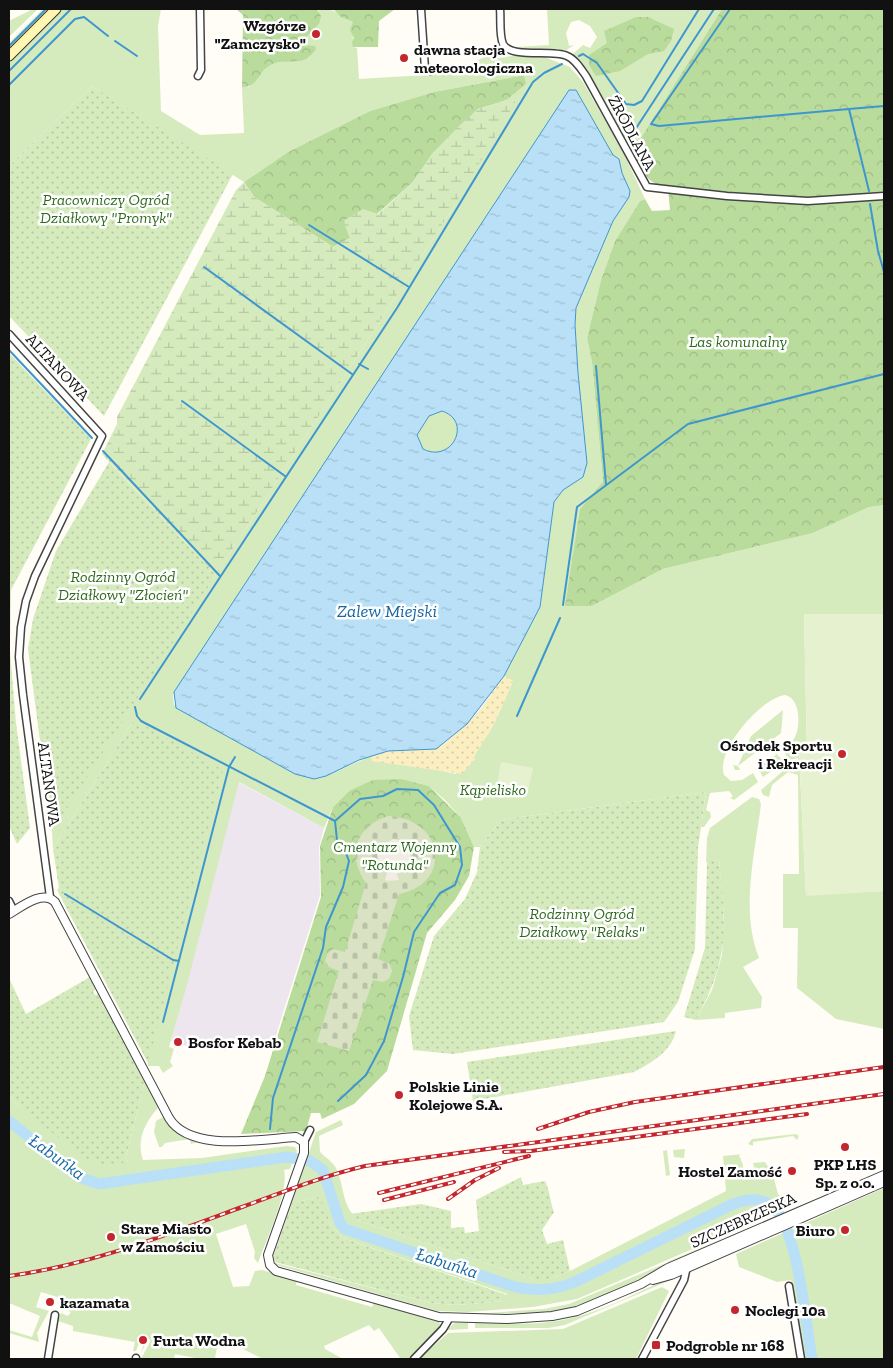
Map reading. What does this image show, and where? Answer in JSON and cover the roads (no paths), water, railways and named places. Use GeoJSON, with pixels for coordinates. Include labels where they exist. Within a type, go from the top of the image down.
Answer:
{"type":"FeatureCollection","features":[{"type":"Feature","properties":{"kind":"main road"},"geometry":{"type":"LineString","coordinates":[[9,56],[56,9]]}},
{"type":"Feature","properties":{"kind":"street"},"geometry":{"type":"LineString","coordinates":[[198,76],[201,70],[200,9]]}},
{"type":"Feature","properties":{"kind":"street"},"geometry":{"type":"LineString","coordinates":[[421,9],[425,70],[431,71]]}},
{"type":"Feature","properties":{"kind":"street","name":"ŹRÓDLANA"},"geometry":{"type":"LineString","coordinates":[[500,9],[502,42],[506,48],[513,52],[561,54],[570,57],[579,67],[647,187],[727,196],[808,201],[884,196]]}},
{"type":"Feature","properties":{"kind":"street","name":"ALTANOWA"},"geometry":{"type":"LineString","coordinates":[[9,334],[102,436],[35,576],[26,601],[21,627],[19,656],[23,695],[50,897],[58,907],[174,1125],[198,1137],[215,1141],[296,1137],[304,1142]]}},
{"type":"Feature","properties":{"kind":"street"},"geometry":{"type":"LineString","coordinates":[[9,901],[11,912],[40,897],[50,897]]}},
{"type":"Feature","properties":{"kind":"street"},"geometry":{"type":"LineString","coordinates":[[304,1142],[310,1130]]}},
{"type":"Feature","properties":{"kind":"street","name":"SZCZEBRZESKA"},"geometry":{"type":"LineString","coordinates":[[304,1142],[304,1153],[268,1254],[272,1267],[276,1271],[403,1308],[449,1319],[532,1318],[558,1315],[588,1307],[797,1216],[884,1182]]}},
{"type":"Feature","properties":{"kind":"street","name":"SZCZEBRZESKA"},"geometry":{"type":"LineString","coordinates":[[797,1216],[884,1174]]}},
{"type":"Feature","properties":{"kind":"street"},"geometry":{"type":"LineString","coordinates":[[642,1359],[684,1280],[684,1265]]}},
{"type":"Feature","properties":{"kind":"street"},"geometry":{"type":"LineString","coordinates":[[789,1286],[801,1359]]}},
{"type":"Feature","properties":{"kind":"street"},"geometry":{"type":"LineString","coordinates":[[48,1359],[55,1315]]}},
{"type":"Feature","properties":{"kind":"street"},"geometry":{"type":"LineString","coordinates":[[414,1359],[443,1329],[449,1319]]}},
{"type":"Feature","properties":{"kind":"water","name":"Zalew Miejski"},"geometry":{"type":"Polygon","coordinates":[[[569,90],[576,90],[613,155],[619,159],[622,173],[630,191],[629,197],[613,221],[576,308],[575,325],[578,373],[587,463],[583,477],[563,490],[554,502],[540,607],[504,676],[467,724],[436,749],[388,751],[359,760],[326,776],[314,779],[295,774],[176,708],[174,692],[569,90]],[[442,411],[429,416],[417,435],[423,449],[433,452],[443,451],[450,446],[455,439],[457,431],[456,423],[451,416],[442,411]]]}},
{"type":"Feature","properties":{"kind":"waterway"},"geometry":{"type":"LineString","coordinates":[[9,46],[46,9]]}},
{"type":"Feature","properties":{"kind":"waterway"},"geometry":{"type":"LineString","coordinates":[[9,71],[71,9]]}},
{"type":"Feature","properties":{"kind":"waterway"},"geometry":{"type":"LineString","coordinates":[[579,56],[583,54],[597,63],[626,104],[634,105],[642,101],[699,9]]}},
{"type":"Feature","properties":{"kind":"waterway"},"geometry":{"type":"LineString","coordinates":[[629,139],[714,9]]}},
{"type":"Feature","properties":{"kind":"waterway"},"geometry":{"type":"LineString","coordinates":[[730,9],[651,124],[659,126],[849,109],[869,191]]}},
{"type":"Feature","properties":{"kind":"waterway"},"geometry":{"type":"LineString","coordinates":[[9,85],[75,19],[84,17],[108,36]]}},
{"type":"Feature","properties":{"kind":"waterway"},"geometry":{"type":"LineString","coordinates":[[115,41],[137,56]]}},
{"type":"Feature","properties":{"kind":"waterway"},"geometry":{"type":"LineString","coordinates":[[140,699],[397,308],[533,82],[544,73],[562,64]]}},
{"type":"Feature","properties":{"kind":"waterway"},"geometry":{"type":"LineString","coordinates":[[849,109],[884,106]]}},
{"type":"Feature","properties":{"kind":"waterway"},"geometry":{"type":"LineString","coordinates":[[870,204],[878,251],[884,272]]}},
{"type":"Feature","properties":{"kind":"waterway"},"geometry":{"type":"LineString","coordinates":[[309,225],[409,287]]}},
{"type":"Feature","properties":{"kind":"waterway"},"geometry":{"type":"LineString","coordinates":[[204,267],[352,374]]}},
{"type":"Feature","properties":{"kind":"waterway"},"geometry":{"type":"LineString","coordinates":[[9,350],[92,438]]}},
{"type":"Feature","properties":{"kind":"waterway"},"geometry":{"type":"LineString","coordinates":[[359,364],[368,369]]}},
{"type":"Feature","properties":{"kind":"waterway"},"geometry":{"type":"LineString","coordinates":[[596,366],[606,485]]}},
{"type":"Feature","properties":{"kind":"waterway"},"geometry":{"type":"LineString","coordinates":[[563,605],[577,507],[688,424],[884,374]]}},
{"type":"Feature","properties":{"kind":"waterway"},"geometry":{"type":"LineString","coordinates":[[182,401],[285,476]]}},
{"type":"Feature","properties":{"kind":"waterway"},"geometry":{"type":"LineString","coordinates":[[103,451],[220,576]]}},
{"type":"Feature","properties":{"kind":"waterway"},"geometry":{"type":"LineString","coordinates":[[517,716],[560,618]]}},
{"type":"Feature","properties":{"kind":"waterway"},"geometry":{"type":"LineString","coordinates":[[135,707],[137,716],[141,721],[335,821]]}},
{"type":"Feature","properties":{"kind":"waterway"},"geometry":{"type":"LineString","coordinates":[[163,1022],[229,767],[235,757]]}},
{"type":"Feature","properties":{"kind":"waterway"},"geometry":{"type":"LineString","coordinates":[[270,1129],[273,1098],[323,948],[326,927],[343,887],[349,861],[344,848],[337,840],[335,821],[360,799],[383,796],[397,789],[418,790],[434,805],[460,847],[462,865],[455,885],[440,893],[414,932],[384,1041],[366,1075],[338,1101]]}},
{"type":"Feature","properties":{"kind":"waterway"},"geometry":{"type":"LineString","coordinates":[[65,894],[173,960],[179,961]]}},
{"type":"Feature","properties":{"kind":"waterway","name":"Łabuńka"},"geometry":{"type":"LineString","coordinates":[[9,1121],[79,1177],[99,1184],[287,1157],[310,1161],[323,1170],[340,1223],[345,1229],[509,1285],[534,1290],[550,1289],[575,1282],[733,1204],[748,1200],[764,1201],[773,1207],[782,1219],[789,1235],[800,1278],[812,1359]]}},
{"type":"Feature","properties":{"kind":"railway"},"geometry":{"type":"LineString","coordinates":[[538,1129],[589,1112],[635,1102],[884,1067]]}},
{"type":"Feature","properties":{"kind":"railway"},"geometry":{"type":"LineString","coordinates":[[9,1276],[69,1265],[98,1257],[303,1185],[365,1166],[884,1094]]}},
{"type":"Feature","properties":{"kind":"railway"},"geometry":{"type":"LineString","coordinates":[[504,1152],[531,1151],[807,1114]]}},
{"type":"Feature","properties":{"kind":"railway"},"geometry":{"type":"LineString","coordinates":[[379,1193],[529,1156]]}},
{"type":"Feature","properties":{"kind":"railway"},"geometry":{"type":"LineString","coordinates":[[448,1199],[475,1180],[499,1168]]}},
{"type":"Feature","properties":{"kind":"railway"},"geometry":{"type":"LineString","coordinates":[[384,1200],[454,1182]]}},
{"type":"Feature","properties":{"kind":"place","name":"Wzgórze \"Zamczysko\""},"geometry":{"type":"Point","coordinates":[316,34]}},
{"type":"Feature","properties":{"kind":"place","name":"dawna stacja meteorologiczna"},"geometry":{"type":"Point","coordinates":[404,58]}},
{"type":"Feature","properties":{"kind":"place","name":"Ośrodek Sportu i Rekreacji"},"geometry":{"type":"Point","coordinates":[842,754]}},
{"type":"Feature","properties":{"kind":"place","name":"Bosfor Kebab"},"geometry":{"type":"Point","coordinates":[178,1042]}},
{"type":"Feature","properties":{"kind":"place","name":"Polskie Linie Kolejowe S.A."},"geometry":{"type":"Point","coordinates":[399,1095]}},
{"type":"Feature","properties":{"kind":"place","name":"PKP LHS Sp. z o.o."},"geometry":{"type":"Point","coordinates":[845,1147]}},
{"type":"Feature","properties":{"kind":"place","name":"Hostel Zamość"},"geometry":{"type":"Point","coordinates":[792,1171]}},
{"type":"Feature","properties":{"kind":"place","name":"Biuro"},"geometry":{"type":"Point","coordinates":[845,1230]}},
{"type":"Feature","properties":{"kind":"place","name":"Stare Miasto w Zamościu"},"geometry":{"type":"Point","coordinates":[111,1237]}},
{"type":"Feature","properties":{"kind":"place","name":"kazamata"},"geometry":{"type":"Point","coordinates":[50,1302]}},
{"type":"Feature","properties":{"kind":"place","name":"Noclegi 10a"},"geometry":{"type":"Point","coordinates":[735,1310]}},
{"type":"Feature","properties":{"kind":"place","name":"Furta Wodna"},"geometry":{"type":"Point","coordinates":[143,1340]}},
{"type":"Feature","properties":{"kind":"place","name":"Podgroble nr 168"},"geometry":{"type":"Point","coordinates":[656,1345]}},
{"type":"Feature","properties":{"kind":"park label","name":"Pracowniczy Ogród Działkowy \"Promyk\""},"geometry":{"type":"Point","coordinates":[106,208]}},
{"type":"Feature","properties":{"kind":"park label","name":"Las komunalny"},"geometry":{"type":"Point","coordinates":[738,341]}},
{"type":"Feature","properties":{"kind":"park label","name":"Rodzinny Ogród Działkowy \"Złocień\""},"geometry":{"type":"Point","coordinates":[123,585]}},
{"type":"Feature","properties":{"kind":"park label","name":"Kąpielisko"},"geometry":{"type":"Point","coordinates":[493,789]}},
{"type":"Feature","properties":{"kind":"park label","name":"Cmentarz Wojenny \"Rotunda\""},"geometry":{"type":"Point","coordinates":[395,855]}},
{"type":"Feature","properties":{"kind":"park label","name":"Rodzinny Ogród Działkowy \"Relaks\""},"geometry":{"type":"Point","coordinates":[582,922]}}]}
